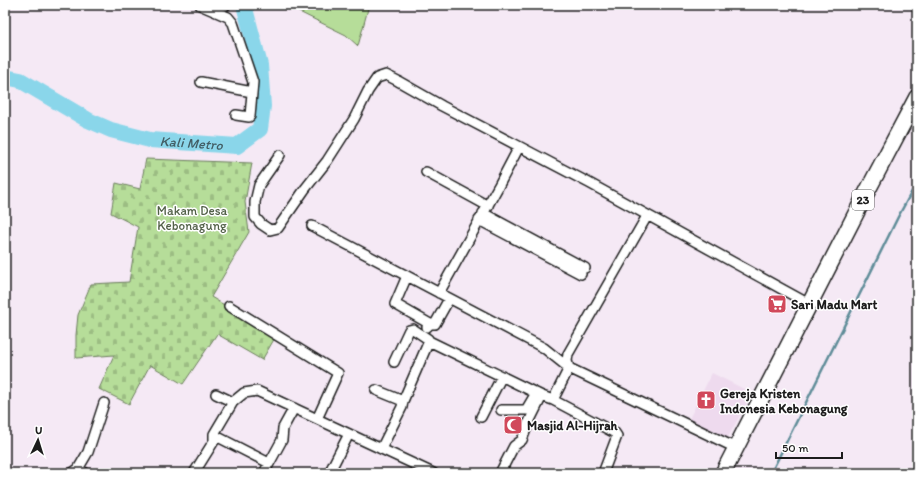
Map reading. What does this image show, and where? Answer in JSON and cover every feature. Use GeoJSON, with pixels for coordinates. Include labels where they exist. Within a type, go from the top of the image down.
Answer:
{"type":"FeatureCollection","features":[{"type":"Feature","properties":{"kind":"highway","name":"23"},"geometry":{"type":"LineString","coordinates":[[722,473],[917,97]]}},
{"type":"Feature","properties":{"kind":"street"},"geometry":{"type":"LineString","coordinates":[[202,6],[225,6]]}},
{"type":"Feature","properties":{"kind":"street"},"geometry":{"type":"LineString","coordinates":[[202,6],[228,18],[233,23],[251,74],[253,82],[250,116],[236,115]]}},
{"type":"Feature","properties":{"kind":"street"},"geometry":{"type":"LineString","coordinates":[[280,155],[259,185],[255,202],[255,217],[261,224],[270,230],[278,228],[305,189],[327,162],[354,120],[374,82],[378,78],[386,75],[519,147],[582,179],[809,304]]}},
{"type":"Feature","properties":{"kind":"street"},"geometry":{"type":"LineString","coordinates":[[200,82],[252,92]]}},
{"type":"Feature","properties":{"kind":"street"},"geometry":{"type":"LineString","coordinates":[[439,293],[519,147]]}},
{"type":"Feature","properties":{"kind":"street"},"geometry":{"type":"LineString","coordinates":[[426,172],[484,213],[583,271]]}},
{"type":"Feature","properties":{"kind":"street"},"geometry":{"type":"LineString","coordinates":[[553,400],[569,368],[567,361],[568,354],[647,216]]}},
{"type":"Feature","properties":{"kind":"street"},"geometry":{"type":"LineString","coordinates":[[312,226],[544,348],[569,368],[736,448]]}},
{"type":"Feature","properties":{"kind":"street"},"geometry":{"type":"LineString","coordinates":[[407,276],[395,304],[430,324],[435,324],[449,299]]}},
{"type":"Feature","properties":{"kind":"street"},"geometry":{"type":"LineString","coordinates":[[229,306],[338,373],[317,419]]}},
{"type":"Feature","properties":{"kind":"street"},"geometry":{"type":"LineString","coordinates":[[381,449],[402,407],[430,324]]}},
{"type":"Feature","properties":{"kind":"street"},"geometry":{"type":"LineString","coordinates":[[394,362],[410,330],[413,329],[426,338],[539,395],[553,400],[615,433],[617,436],[603,473]]}},
{"type":"Feature","properties":{"kind":"street"},"geometry":{"type":"LineString","coordinates":[[481,418],[502,376]]}},
{"type":"Feature","properties":{"kind":"street"},"geometry":{"type":"LineString","coordinates":[[376,390],[403,401]]}},
{"type":"Feature","properties":{"kind":"street"},"geometry":{"type":"LineString","coordinates":[[194,473],[214,441],[214,435],[233,402],[244,393],[257,391],[433,473]]}},
{"type":"Feature","properties":{"kind":"street"},"geometry":{"type":"LineString","coordinates":[[216,394],[233,402]]}},
{"type":"Feature","properties":{"kind":"street"},"geometry":{"type":"LineString","coordinates":[[501,410],[526,410],[539,395]]}},
{"type":"Feature","properties":{"kind":"street"},"geometry":{"type":"LineString","coordinates":[[500,473],[514,446],[522,440],[539,395]]}},
{"type":"Feature","properties":{"kind":"street"},"geometry":{"type":"LineString","coordinates":[[79,472],[88,452],[104,403]]}},
{"type":"Feature","properties":{"kind":"street"},"geometry":{"type":"LineString","coordinates":[[264,473],[282,440],[283,428],[294,408]]}},
{"type":"Feature","properties":{"kind":"street"},"geometry":{"type":"LineString","coordinates":[[328,473],[349,434]]}},
{"type":"Feature","properties":{"kind":"street"},"geometry":{"type":"LineString","coordinates":[[214,435],[269,463]]}},
{"type":"Feature","properties":{"kind":"shaded area"},"geometry":{"type":"Polygon","coordinates":[[[712,373],[752,393],[727,439],[689,419],[712,373]]]}},
{"type":"Feature","properties":{"kind":"green space"},"geometry":{"type":"Polygon","coordinates":[[[285,5],[369,5],[358,46],[346,35],[285,5]]]}},
{"type":"Feature","properties":{"kind":"green space","name":"Makam Desa Kebonagung"},"geometry":{"type":"Polygon","coordinates":[[[146,159],[252,163],[245,202],[249,232],[211,297],[276,336],[262,360],[217,334],[183,384],[150,365],[129,404],[99,389],[114,355],[76,358],[76,335],[78,315],[91,284],[129,282],[138,227],[111,213],[116,183],[140,189],[146,159]]]}},
{"type":"Feature","properties":{"kind":"waterway","name":"Kali Metro"},"geometry":{"type":"LineString","coordinates":[[5,77],[20,80],[88,120],[111,130],[150,140],[237,146],[260,129],[263,106],[260,65],[244,5]]}},
{"type":"Feature","properties":{"kind":"waterway"},"geometry":{"type":"LineString","coordinates":[[771,473],[898,217],[917,182]]}},
{"type":"Feature","properties":{"kind":"place","name":"Sari Madu Mart"},"geometry":{"type":"Point","coordinates":[777,304]}},
{"type":"Feature","properties":{"kind":"place","name":"Gereja Kristen Indonesia Kebonagung"},"geometry":{"type":"Point","coordinates":[706,400]}},
{"type":"Feature","properties":{"kind":"place","name":"Masjid Al-Hijrah"},"geometry":{"type":"Point","coordinates":[513,425]}}]}
